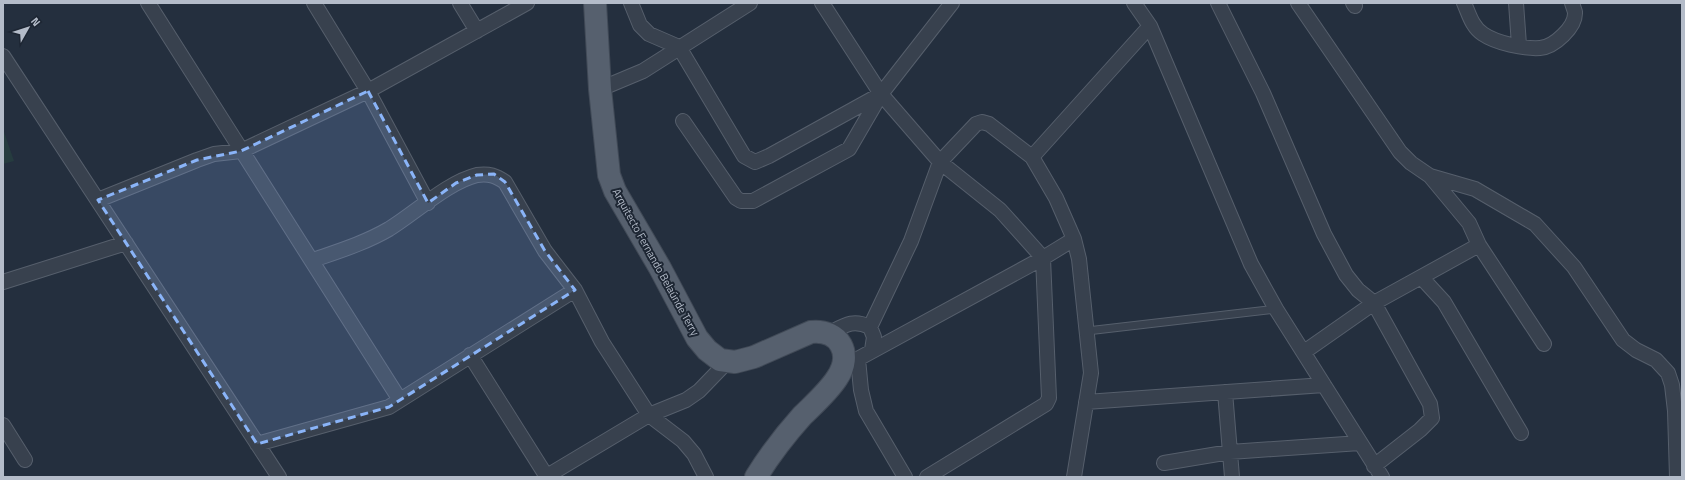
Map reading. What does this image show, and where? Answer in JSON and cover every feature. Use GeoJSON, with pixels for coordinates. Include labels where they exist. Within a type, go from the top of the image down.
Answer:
{"type":"FeatureCollection","features":[{"type":"Feature","properties":{"kind":"main road","name":"Arquitecto Fernando Belaúnde Terry"},"geometry":{"type":"LineString","coordinates":[[595,3],[600,89],[607,162],[615,191],[660,268],[697,338],[707,350],[720,360],[728,361]]}},
{"type":"Feature","properties":{"kind":"main road"},"geometry":{"type":"LineString","coordinates":[[728,361],[735,362],[754,357],[811,332],[821,331],[835,337],[850,363],[793,426],[756,477]]}},
{"type":"Feature","properties":{"kind":"street"},"geometry":{"type":"LineString","coordinates":[[148,3],[241,151],[313,260],[400,400]]}},
{"type":"Feature","properties":{"kind":"street"},"geometry":{"type":"LineString","coordinates":[[314,3],[368,91],[428,203]]}},
{"type":"Feature","properties":{"kind":"street"},"geometry":{"type":"LineString","coordinates":[[460,3],[477,31]]}},
{"type":"Feature","properties":{"kind":"street"},"geometry":{"type":"LineString","coordinates":[[98,200],[214,154],[241,151],[368,91],[528,3]]}},
{"type":"Feature","properties":{"kind":"street"},"geometry":{"type":"LineString","coordinates":[[631,3],[640,25],[649,34],[679,47],[744,156],[755,162],[769,156],[881,94]]}},
{"type":"Feature","properties":{"kind":"street"},"geometry":{"type":"LineString","coordinates":[[600,89],[643,71],[750,3]]}},
{"type":"Feature","properties":{"kind":"street"},"geometry":{"type":"LineString","coordinates":[[822,3],[881,94],[940,162],[1000,210],[1043,258],[1049,398],[1046,404],[926,477]]}},
{"type":"Feature","properties":{"kind":"street"},"geometry":{"type":"LineString","coordinates":[[683,121],[736,198],[742,201],[753,201],[849,149],[881,94],[952,3]]}},
{"type":"Feature","properties":{"kind":"street"},"geometry":{"type":"LineString","coordinates":[[1134,3],[1150,26],[1251,264],[1276,310],[1378,471],[1432,418],[1430,404],[1374,303],[1358,290],[1346,276],[1324,234],[1263,93],[1218,3]]}},
{"type":"Feature","properties":{"kind":"street"},"geometry":{"type":"LineString","coordinates":[[1298,3],[1400,152],[1411,163],[1430,176],[1469,223],[1479,245],[1544,344]]}},
{"type":"Feature","properties":{"kind":"street"},"geometry":{"type":"LineString","coordinates":[[1464,3],[1472,23],[1482,34],[1502,43],[1541,48],[1557,40],[1570,26],[1575,13],[1572,3]]}},
{"type":"Feature","properties":{"kind":"street"},"geometry":{"type":"LineString","coordinates":[[1516,3],[1519,45]]}},
{"type":"Feature","properties":{"kind":"street"},"geometry":{"type":"LineString","coordinates":[[1032,157],[1150,26]]}},
{"type":"Feature","properties":{"kind":"street"},"geometry":{"type":"LineString","coordinates":[[3,56],[279,477]]}},
{"type":"Feature","properties":{"kind":"street"},"geometry":{"type":"LineString","coordinates":[[870,327],[911,241],[940,162],[976,124],[982,122],[989,124],[1032,157],[1056,198],[1074,239],[1079,259],[1091,373],[1074,477]]}},
{"type":"Feature","properties":{"kind":"street"},"geometry":{"type":"LineString","coordinates":[[313,260],[350,247],[388,229],[456,184],[477,175],[494,174],[505,182],[545,251],[575,290],[602,342],[649,415],[683,441],[694,454],[706,477]]}},
{"type":"Feature","properties":{"kind":"street"},"geometry":{"type":"LineString","coordinates":[[1430,176],[1475,189],[1535,224],[1574,267],[1623,340],[1636,350],[1656,360],[1668,373],[1679,409],[1677,477]]}},
{"type":"Feature","properties":{"kind":"street"},"geometry":{"type":"LineString","coordinates":[[905,477],[866,411],[861,390],[850,363],[1043,258],[1074,239]]}},
{"type":"Feature","properties":{"kind":"street"},"geometry":{"type":"LineString","coordinates":[[3,282],[126,243]]}},
{"type":"Feature","properties":{"kind":"street"},"geometry":{"type":"LineString","coordinates":[[1304,352],[1374,303],[1479,245]]}},
{"type":"Feature","properties":{"kind":"street"},"geometry":{"type":"LineString","coordinates":[[1420,277],[1444,302],[1521,433]]}},
{"type":"Feature","properties":{"kind":"street"},"geometry":{"type":"LineString","coordinates":[[257,444],[389,407],[575,290]]}},
{"type":"Feature","properties":{"kind":"street"},"geometry":{"type":"LineString","coordinates":[[835,337],[847,324],[860,323],[870,327],[874,337],[872,350]]}},
{"type":"Feature","properties":{"kind":"street"},"geometry":{"type":"LineString","coordinates":[[470,355],[547,476],[649,415],[671,408],[690,397],[699,391],[728,361]]}},
{"type":"Feature","properties":{"kind":"street"},"geometry":{"type":"LineString","coordinates":[[1086,402],[1324,385]]}},
{"type":"Feature","properties":{"kind":"street"},"geometry":{"type":"LineString","coordinates":[[1225,392],[1232,477]]}},
{"type":"Feature","properties":{"kind":"street"},"geometry":{"type":"LineString","coordinates":[[3,425],[25,460]]}},
{"type":"Feature","properties":{"kind":"street"},"geometry":{"type":"LineString","coordinates":[[1164,463],[1230,452],[1360,443]]}},
{"type":"Feature","properties":{"kind":"lane"},"geometry":{"type":"LineString","coordinates":[[1087,331],[1276,310]]}},
{"type":"Feature","properties":{"kind":"highlighted area"},"geometry":{"type":"Polygon","coordinates":[[[368,91],[428,203],[456,183],[477,175],[494,174],[505,182],[545,251],[575,290],[389,407],[257,444],[98,200],[197,160],[241,151],[368,91]]]}},
{"type":"Feature","properties":{"kind":"green space"},"geometry":{"type":"Polygon","coordinates":[[[3,129],[14,161],[3,164],[3,129]]]}}]}
